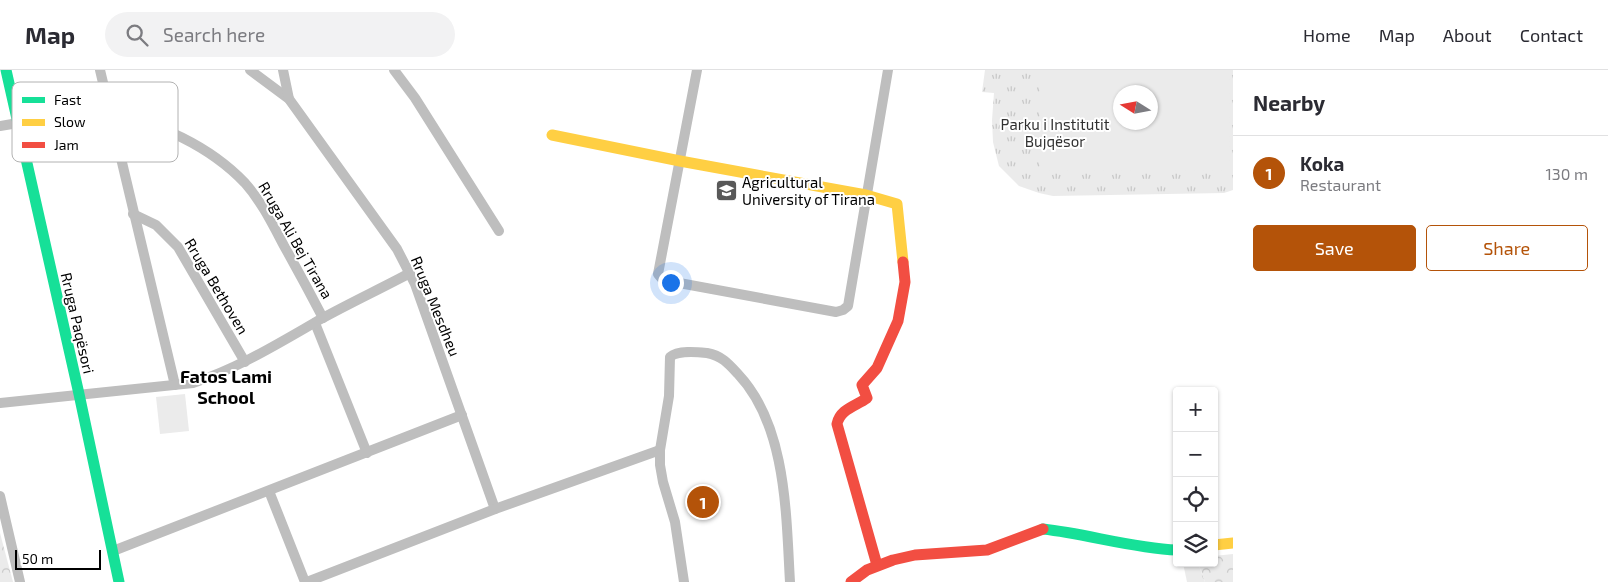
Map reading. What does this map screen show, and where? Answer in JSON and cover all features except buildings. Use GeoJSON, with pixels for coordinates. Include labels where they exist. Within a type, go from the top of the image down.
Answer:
{"type":"FeatureCollection","features":[{"type":"Feature","properties":{"kind":"street","name":"Rruga Paqësori"},"geometry":{"type":"LineString","coordinates":[[6,70],[12,96]]}},
{"type":"Feature","properties":{"kind":"street","name":"Rruga Mesdheu"},"geometry":{"type":"LineString","coordinates":[[250,70],[289,99],[397,249],[410,273],[495,509]]}},
{"type":"Feature","properties":{"kind":"street"},"geometry":{"type":"LineString","coordinates":[[283,70],[289,99]]}},
{"type":"Feature","properties":{"kind":"street"},"geometry":{"type":"LineString","coordinates":[[394,70],[415,98],[499,231]]}},
{"type":"Feature","properties":{"kind":"street"},"geometry":{"type":"LineString","coordinates":[[698,70],[658,274],[663,280],[836,312],[848,306],[888,70]]}},
{"type":"Feature","properties":{"kind":"street"},"geometry":{"type":"LineString","coordinates":[[552,135],[680,161],[866,195],[897,204],[905,282],[901,309],[893,333],[877,368],[862,385],[867,398],[840,414],[837,418],[837,424],[877,565]]}},
{"type":"Feature","properties":{"kind":"street","name":"Rruga Ali Bej Tirana"},"geometry":{"type":"LineString","coordinates":[[178,136],[210,153],[245,183],[258,199],[271,221],[319,320],[367,453]]}},
{"type":"Feature","properties":{"kind":"street","name":"Rruga Paqësori"},"geometry":{"type":"LineString","coordinates":[[27,162],[119,582]]}},
{"type":"Feature","properties":{"kind":"street"},"geometry":{"type":"LineString","coordinates":[[121,162],[175,386]]}},
{"type":"Feature","properties":{"kind":"street","name":"Rruga Bethoven"},"geometry":{"type":"LineString","coordinates":[[133,214],[156,225],[178,246],[245,362]]}},
{"type":"Feature","properties":{"kind":"street"},"geometry":{"type":"LineString","coordinates":[[0,402],[193,383],[212,377],[245,362],[319,320],[410,273]]}},
{"type":"Feature","properties":{"kind":"street"},"geometry":{"type":"LineString","coordinates":[[684,582],[675,522],[663,482],[660,450],[666,426],[670,357],[674,354],[704,353],[719,356],[727,362],[754,393],[772,436],[780,471],[787,528],[790,582]]}},
{"type":"Feature","properties":{"kind":"street"},"geometry":{"type":"LineString","coordinates":[[113,551],[462,415]]}},
{"type":"Feature","properties":{"kind":"street"},"geometry":{"type":"LineString","coordinates":[[269,491],[306,582],[495,509],[660,450]]}},
{"type":"Feature","properties":{"kind":"street"},"geometry":{"type":"LineString","coordinates":[[0,496],[20,582]]}},
{"type":"Feature","properties":{"kind":"street"},"geometry":{"type":"LineString","coordinates":[[851,582],[866,570],[877,565],[915,555],[987,550],[1041,529],[1069,532],[1156,549],[1173,550]]}},
{"type":"Feature","properties":{"kind":"street"},"geometry":{"type":"LineString","coordinates":[[1218,545],[1233,543]]}},
{"type":"Feature","properties":{"kind":"green space","name":"Parku i Institutit Bujqësor"},"geometry":{"type":"Polygon","coordinates":[[[985,70],[1233,70],[1233,190],[1224,193],[1053,196],[1019,186],[999,166],[993,142],[994,93],[982,92],[985,70]]]}},
{"type":"Feature","properties":{"kind":"green space"},"geometry":{"type":"Polygon","coordinates":[[[1040,70],[1229,70],[1230,170],[1040,171],[1040,70]]]}},
{"type":"Feature","properties":{"kind":"green space"},"geometry":{"type":"Polygon","coordinates":[[[185,394],[189,431],[160,434],[156,397],[185,394]]]}},
{"type":"Feature","properties":{"kind":"green space"},"geometry":{"type":"Polygon","coordinates":[[[0,533],[13,582],[0,582],[0,533]]]}},
{"type":"Feature","properties":{"kind":"green space"},"geometry":{"type":"Polygon","coordinates":[[[1233,554],[1233,582],[1205,582],[1199,567],[1218,567],[1218,556],[1233,554]]]}},
{"type":"Feature","properties":{"kind":"green space"},"geometry":{"type":"Polygon","coordinates":[[[1184,567],[1199,567],[1205,582],[1187,582],[1184,567]]]}},
{"type":"Feature","properties":{"kind":"traffic: fast"},"geometry":{"type":"LineString","coordinates":[[6,70],[12,97]]}},
{"type":"Feature","properties":{"kind":"traffic: fast"},"geometry":{"type":"LineString","coordinates":[[27,162],[119,582]]}},
{"type":"Feature","properties":{"kind":"traffic: fast"},"geometry":{"type":"LineString","coordinates":[[1043,529],[1143,547],[1173,550]]}},
{"type":"Feature","properties":{"kind":"traffic: slow"},"geometry":{"type":"LineString","coordinates":[[552,135],[680,161],[866,195],[897,204],[903,262]]}},
{"type":"Feature","properties":{"kind":"traffic: slow"},"geometry":{"type":"LineString","coordinates":[[1218,545],[1233,543]]}},
{"type":"Feature","properties":{"kind":"traffic: jam"},"geometry":{"type":"LineString","coordinates":[[877,565],[837,424],[845,411],[867,398],[862,385],[877,368],[898,321],[905,282],[903,262]]}},
{"type":"Feature","properties":{"kind":"traffic: jam"},"geometry":{"type":"LineString","coordinates":[[851,582],[867,570],[893,560],[915,555],[987,550],[1043,529]]}},
{"type":"Feature","properties":{"kind":"place","name":"Agricultural University of Tirana"},"geometry":{"type":"Point","coordinates":[726,191]}},
{"type":"Feature","properties":{"kind":"place","name":"Koka"},"geometry":{"type":"Point","coordinates":[703,502]}},
{"type":"Feature","properties":{"kind":"district","name":"Fatos Lami School"},"geometry":{"type":"Point","coordinates":[226,386]}}]}
